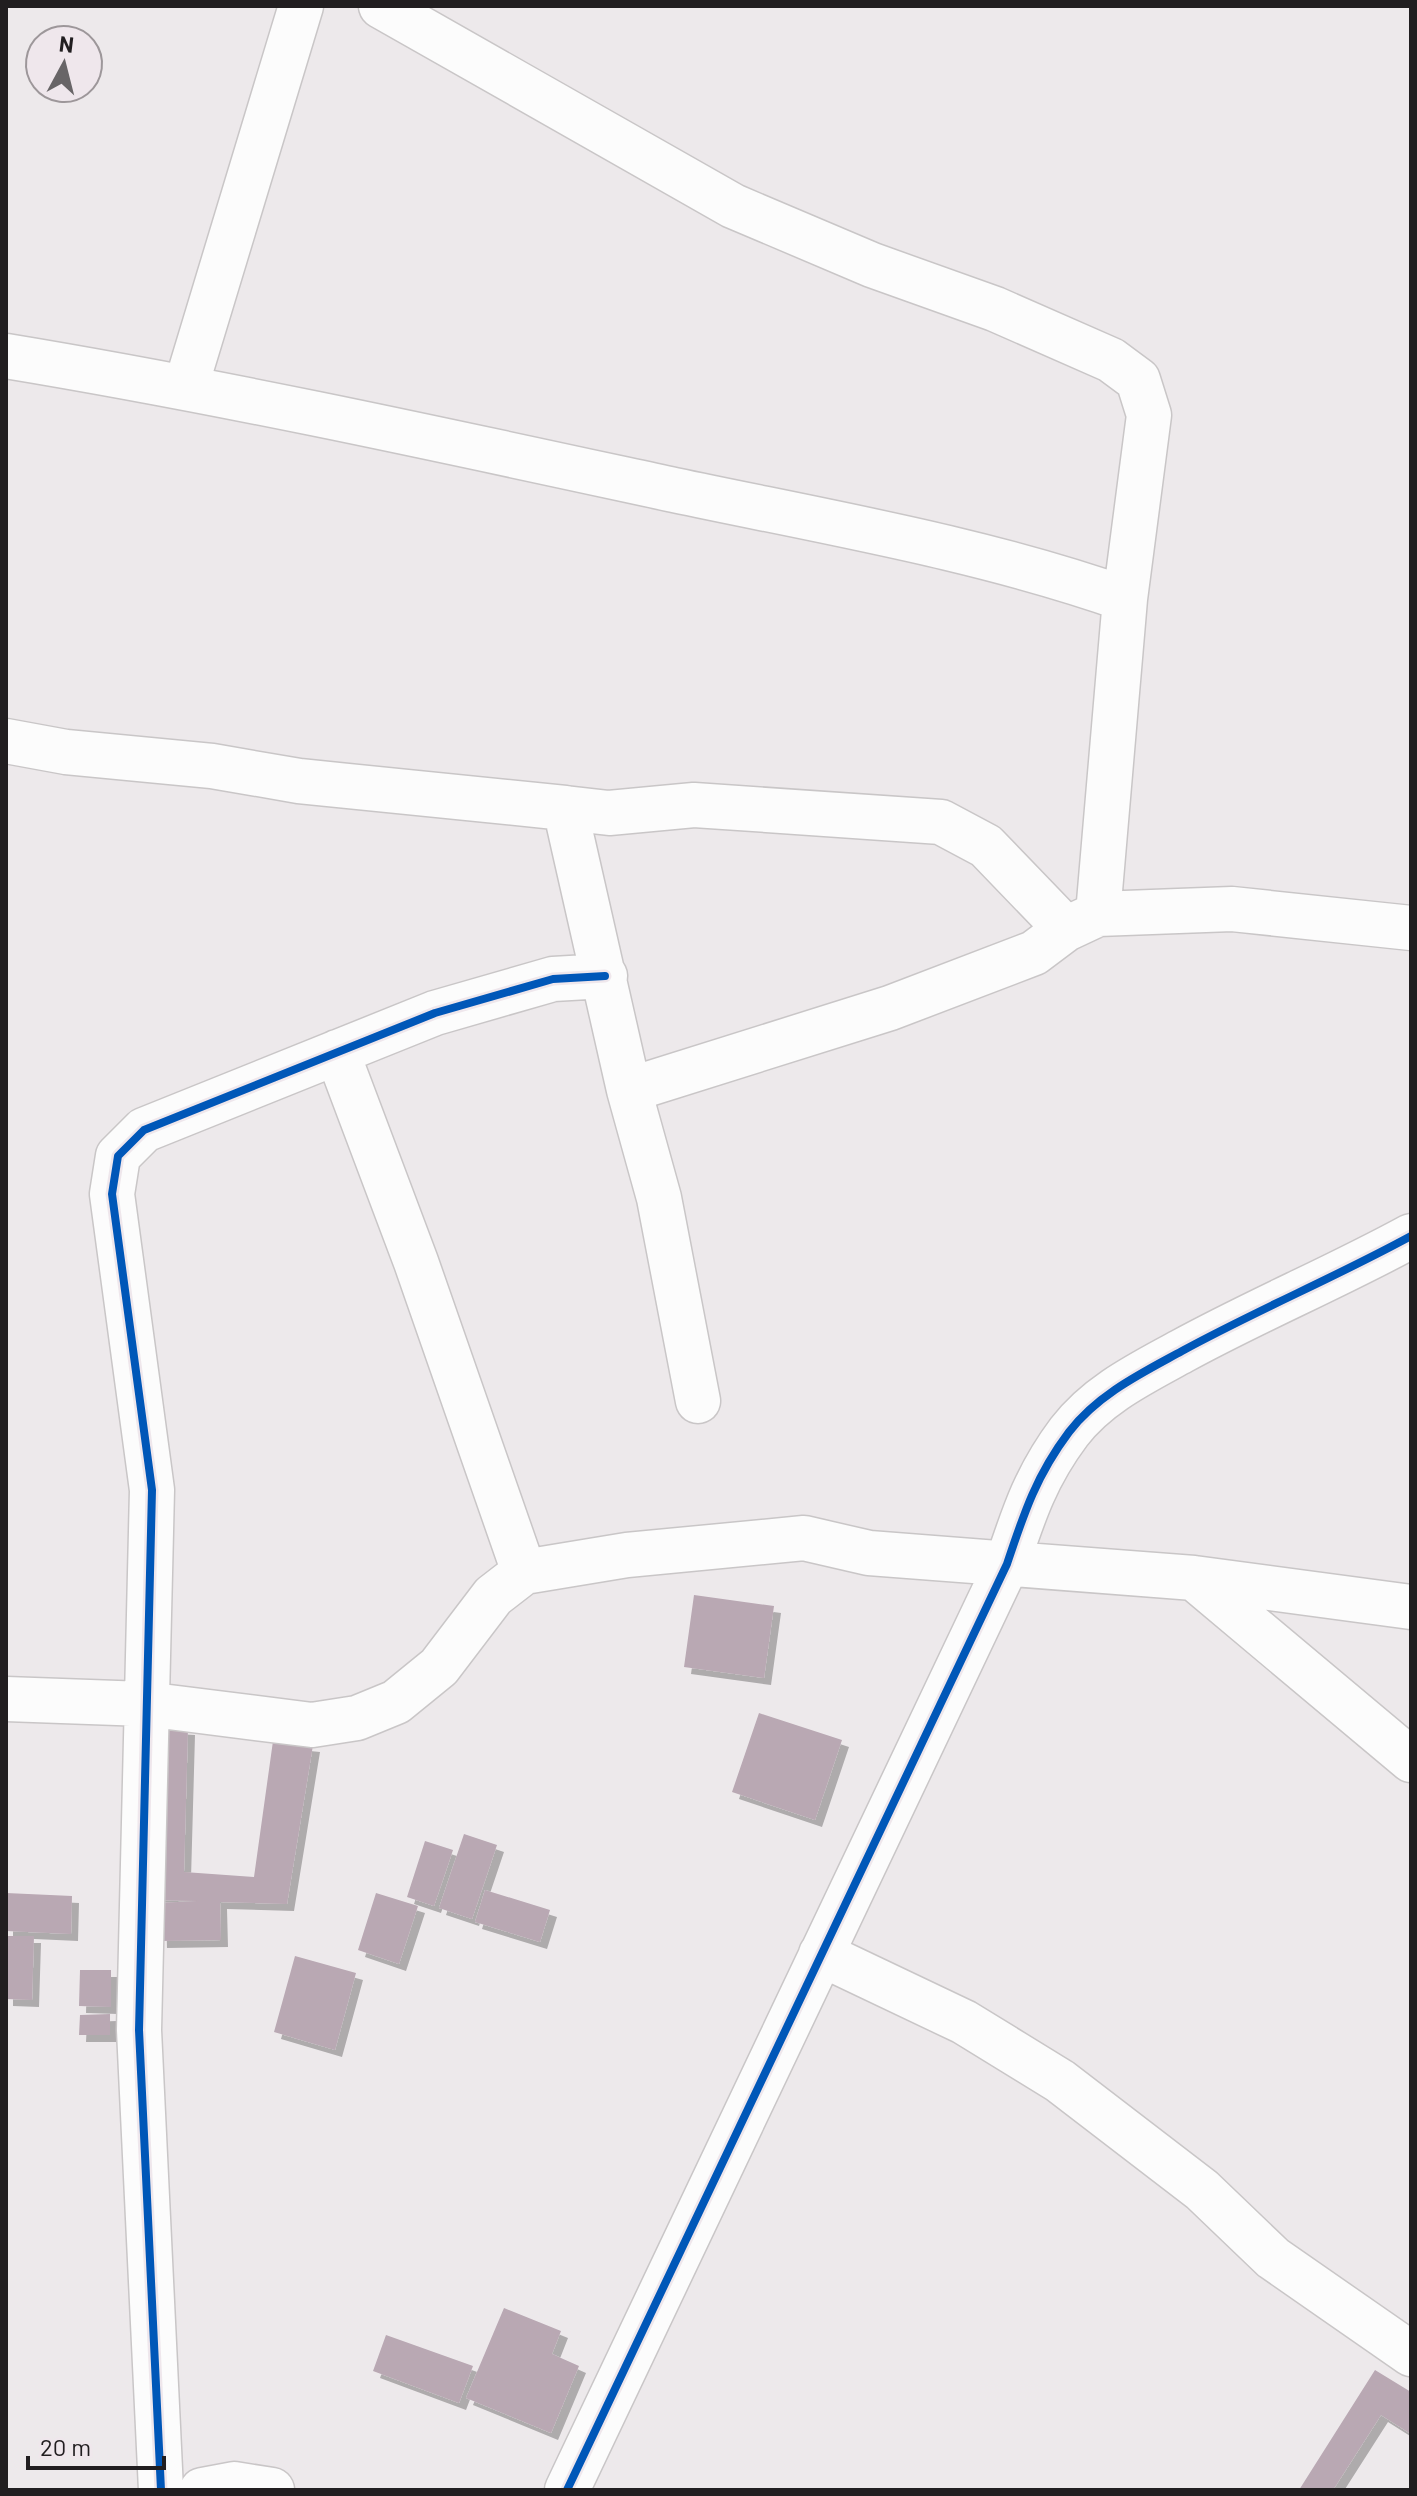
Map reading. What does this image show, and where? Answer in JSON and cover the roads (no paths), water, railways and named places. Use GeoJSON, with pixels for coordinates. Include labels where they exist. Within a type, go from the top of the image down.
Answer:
{"type":"FeatureCollection","features":[{"type":"Feature","properties":{"kind":"street"},"geometry":{"type":"LineString","coordinates":[[186,386],[301,6]]}},
{"type":"Feature","properties":{"kind":"street"},"geometry":{"type":"LineString","coordinates":[[381,6],[733,206],[872,265],[995,309],[1111,360],[1138,380],[1149,415],[1082,921]]}},
{"type":"Feature","properties":{"kind":"street"},"geometry":{"type":"LineString","coordinates":[[6,356],[186,386],[901,539],[1055,575],[1125,599]]}},
{"type":"Feature","properties":{"kind":"street"},"geometry":{"type":"LineString","coordinates":[[6,741],[66,752],[212,766],[299,781],[609,813],[694,805],[941,822],[986,846],[1082,921]]}},
{"type":"Feature","properties":{"kind":"street"},"geometry":{"type":"LineString","coordinates":[[565,808],[629,1090],[659,1198],[698,1401]]}},
{"type":"Feature","properties":{"kind":"street"},"geometry":{"type":"LineString","coordinates":[[629,1090],[890,1008],[1034,953],[1082,921],[1232,909],[1411,928]]}},
{"type":"Feature","properties":{"kind":"street"},"geometry":{"type":"LineString","coordinates":[[161,2490],[139,2030],[152,1490],[112,1194],[118,1156],[144,1130],[435,1013],[553,979],[605,976]]}},
{"type":"Feature","properties":{"kind":"street"},"geometry":{"type":"LineString","coordinates":[[337,1052],[416,1262],[524,1572]]}},
{"type":"Feature","properties":{"kind":"street"},"geometry":{"type":"LineString","coordinates":[[567,2490],[1007,1564],[1033,1488],[1071,1430],[1119,1385],[1246,1316],[1348,1270],[1411,1236]]}},
{"type":"Feature","properties":{"kind":"street"},"geometry":{"type":"LineString","coordinates":[[6,1699],[145,1704],[312,1725],[357,1718],[396,1702],[439,1667],[493,1596],[524,1572],[627,1555],[804,1538],[869,1553],[1194,1578],[1411,1607]]}},
{"type":"Feature","properties":{"kind":"street"},"geometry":{"type":"LineString","coordinates":[[1194,1578],[1411,1760]]}},
{"type":"Feature","properties":{"kind":"street"},"geometry":{"type":"LineString","coordinates":[[821,1954],[964,2022],[1060,2081],[1202,2190],[1273,2258],[1411,2354]]}},
{"type":"Feature","properties":{"kind":"street"},"geometry":{"type":"LineString","coordinates":[[202,2490],[234,2484],[272,2490]]}}]}
